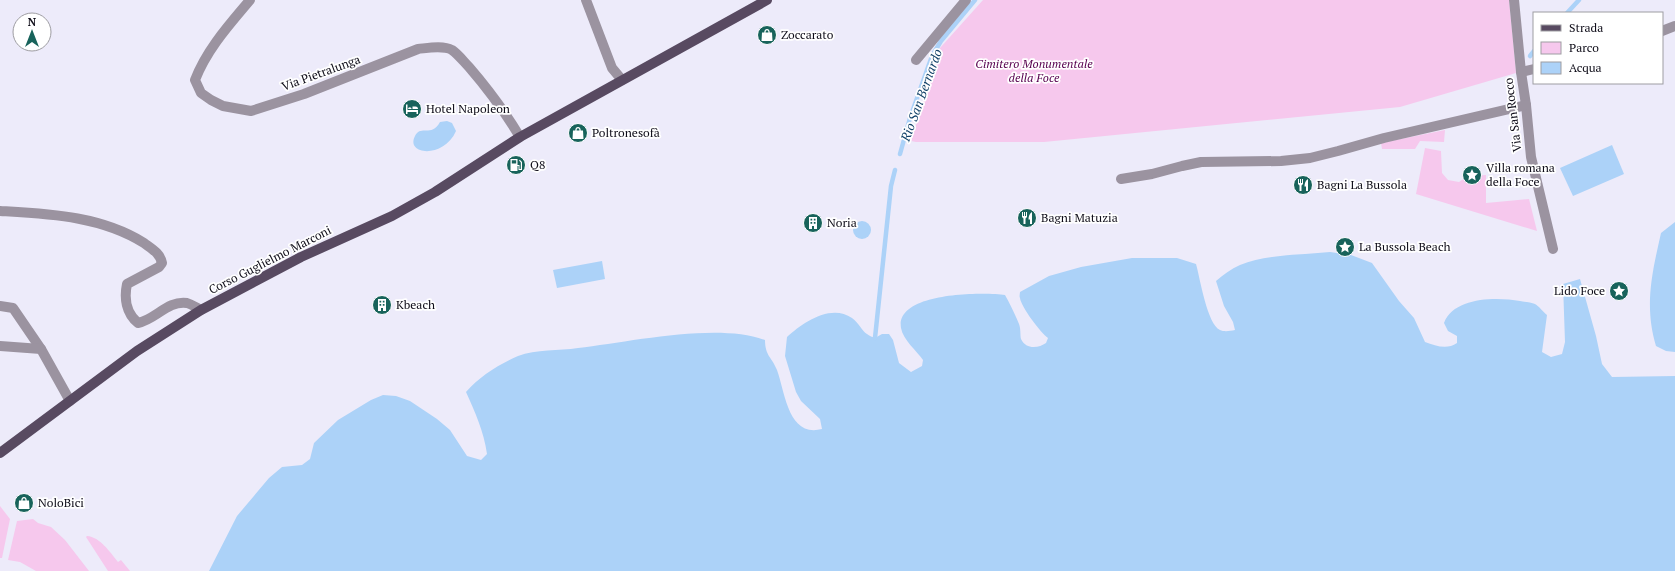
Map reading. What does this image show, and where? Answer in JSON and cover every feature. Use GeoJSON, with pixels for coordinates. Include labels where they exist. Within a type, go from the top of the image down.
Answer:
{"type":"FeatureCollection","features":[{"type":"Feature","properties":{"kind":"main road"},"geometry":{"type":"LineString","coordinates":[[622,80],[767,0]]}},
{"type":"Feature","properties":{"kind":"main road","name":"Corso Guglielmo Marconi"},"geometry":{"type":"LineString","coordinates":[[0,453],[136,352],[201,310],[301,257],[396,214],[435,192],[520,137],[622,80]]}},
{"type":"Feature","properties":{"kind":"street","name":"Via Pietralunga"},"geometry":{"type":"LineString","coordinates":[[250,0],[212,46],[201,65],[195,80],[201,93],[211,100],[223,106],[251,111],[304,94],[418,49],[451,49],[477,76],[520,137]]}},
{"type":"Feature","properties":{"kind":"street"},"geometry":{"type":"LineString","coordinates":[[586,0],[612,68],[622,80]]}},
{"type":"Feature","properties":{"kind":"street"},"geometry":{"type":"LineString","coordinates":[[916,60],[966,0]]}},
{"type":"Feature","properties":{"kind":"street","name":"Via San Rocco"},"geometry":{"type":"LineString","coordinates":[[1514,0],[1531,157],[1553,249]]}},
{"type":"Feature","properties":{"kind":"street"},"geometry":{"type":"LineString","coordinates":[[1663,31],[1675,26]]}},
{"type":"Feature","properties":{"kind":"street"},"geometry":{"type":"LineString","coordinates":[[1521,72],[1533,69]]}},
{"type":"Feature","properties":{"kind":"street"},"geometry":{"type":"LineString","coordinates":[[1121,179],[1152,174],[1201,162],[1281,161],[1310,158],[1384,138],[1526,105]]}},
{"type":"Feature","properties":{"kind":"street"},"geometry":{"type":"LineString","coordinates":[[0,212],[74,217],[108,225],[128,233],[153,249],[161,256],[162,263],[159,267],[127,284],[125,293],[127,307],[138,323],[145,321],[173,304],[186,303],[201,310]]}},
{"type":"Feature","properties":{"kind":"street"},"geometry":{"type":"LineString","coordinates":[[0,306],[13,308],[41,349],[70,401]]}},
{"type":"Feature","properties":{"kind":"street"},"geometry":{"type":"LineString","coordinates":[[0,346],[41,349]]}},
{"type":"Feature","properties":{"kind":"green space","name":"Cimitero Monumentale della Foce"},"geometry":{"type":"Polygon","coordinates":[[[983,0],[1509,0],[1516,73],[1400,107],[1044,142],[911,141],[940,48],[983,0]]]}},
{"type":"Feature","properties":{"kind":"green space"},"geometry":{"type":"Polygon","coordinates":[[[1445,130],[1444,142],[1420,141],[1415,149],[1382,149],[1381,143],[1445,130]]]}},
{"type":"Feature","properties":{"kind":"green space"},"geometry":{"type":"Polygon","coordinates":[[[1425,148],[1441,151],[1442,173],[1448,180],[1459,182],[1468,176],[1486,175],[1486,203],[1529,199],[1537,231],[1416,194],[1425,148]]]}},
{"type":"Feature","properties":{"kind":"green space"},"geometry":{"type":"Polygon","coordinates":[[[0,506],[10,519],[2,558],[0,558],[0,506]]]}},
{"type":"Feature","properties":{"kind":"green space"},"geometry":{"type":"Polygon","coordinates":[[[33,519],[38,523],[51,527],[65,540],[89,571],[36,571],[20,562],[8,560],[17,521],[33,519]]]}},
{"type":"Feature","properties":{"kind":"green space"},"geometry":{"type":"Polygon","coordinates":[[[87,536],[100,542],[118,562],[121,560],[130,571],[108,571],[86,537],[87,536]]]}},
{"type":"Feature","properties":{"kind":"water"},"geometry":{"type":"Polygon","coordinates":[[[447,121],[452,123],[456,131],[450,140],[443,146],[435,150],[427,151],[420,150],[416,147],[413,142],[417,133],[420,131],[433,129],[437,127],[440,122],[447,121]]]}},
{"type":"Feature","properties":{"kind":"water"},"geometry":{"type":"Polygon","coordinates":[[[1612,145],[1624,174],[1573,196],[1560,168],[1612,145]]]}},
{"type":"Feature","properties":{"kind":"water"},"geometry":{"type":"Polygon","coordinates":[[[862,221],[868,224],[871,230],[868,236],[862,239],[856,236],[853,230],[856,224],[862,221]]]}},
{"type":"Feature","properties":{"kind":"water"},"geometry":{"type":"Polygon","coordinates":[[[1675,222],[1675,352],[1666,351],[1656,346],[1650,317],[1650,303],[1652,276],[1661,233],[1675,222]]]}},
{"type":"Feature","properties":{"kind":"water"},"geometry":{"type":"Polygon","coordinates":[[[1330,252],[1351,255],[1372,263],[1399,301],[1414,318],[1425,342],[1441,347],[1457,343],[1457,336],[1448,331],[1444,323],[1449,314],[1466,304],[1488,299],[1499,299],[1530,302],[1538,306],[1547,315],[1542,352],[1551,357],[1562,354],[1565,342],[1563,284],[1580,279],[1596,336],[1602,364],[1612,377],[1675,376],[1675,571],[209,571],[237,516],[269,478],[282,467],[302,465],[310,459],[314,443],[338,420],[371,400],[383,395],[396,396],[410,401],[437,419],[450,430],[467,456],[481,460],[487,454],[486,446],[479,422],[466,392],[477,381],[496,367],[525,354],[673,335],[723,333],[746,335],[765,340],[767,353],[777,370],[786,401],[795,420],[802,427],[811,430],[822,429],[820,419],[801,401],[796,392],[785,356],[787,337],[801,326],[817,317],[835,313],[844,314],[852,318],[870,336],[875,338],[882,334],[889,334],[893,340],[899,363],[911,372],[922,366],[923,360],[904,337],[901,328],[903,316],[912,307],[925,301],[961,295],[1005,295],[1019,324],[1023,343],[1036,347],[1046,343],[1048,338],[1036,326],[1027,313],[1021,302],[1020,292],[1049,276],[1081,267],[1132,258],[1177,258],[1196,264],[1211,319],[1215,326],[1220,330],[1229,331],[1235,330],[1233,322],[1224,306],[1216,281],[1221,277],[1230,270],[1250,261],[1330,252]]]}},
{"type":"Feature","properties":{"kind":"water"},"geometry":{"type":"Polygon","coordinates":[[[602,261],[605,279],[557,288],[553,270],[602,261]]]}},
{"type":"Feature","properties":{"kind":"waterway","name":"Rio San Bernardo"},"geometry":{"type":"LineString","coordinates":[[900,154],[910,118],[932,56],[941,41],[975,0]]}},
{"type":"Feature","properties":{"kind":"waterway"},"geometry":{"type":"LineString","coordinates":[[1568,12],[1579,0]]}},
{"type":"Feature","properties":{"kind":"waterway"},"geometry":{"type":"LineString","coordinates":[[1530,56],[1533,52]]}},
{"type":"Feature","properties":{"kind":"waterway","name":"Rio San Bernardo"},"geometry":{"type":"LineString","coordinates":[[875,338],[891,186],[895,170]]}},
{"type":"Feature","properties":{"kind":"place","name":"Zoccarato"},"geometry":{"type":"Point","coordinates":[767,35]}},
{"type":"Feature","properties":{"kind":"place","name":"Hotel Napoleon"},"geometry":{"type":"Point","coordinates":[412,109]}},
{"type":"Feature","properties":{"kind":"place","name":"Poltronesofà"},"geometry":{"type":"Point","coordinates":[578,133]}},
{"type":"Feature","properties":{"kind":"place","name":"Q8"},"geometry":{"type":"Point","coordinates":[516,165]}},
{"type":"Feature","properties":{"kind":"place","name":"Villa romana della Foce"},"geometry":{"type":"Point","coordinates":[1472,175]}},
{"type":"Feature","properties":{"kind":"place","name":"Bagni La Bussola"},"geometry":{"type":"Point","coordinates":[1303,185]}},
{"type":"Feature","properties":{"kind":"place","name":"Bagni Matuzia"},"geometry":{"type":"Point","coordinates":[1027,218]}},
{"type":"Feature","properties":{"kind":"place","name":"Noria"},"geometry":{"type":"Point","coordinates":[813,223]}},
{"type":"Feature","properties":{"kind":"place","name":"La Bussola Beach"},"geometry":{"type":"Point","coordinates":[1345,247]}},
{"type":"Feature","properties":{"kind":"place","name":"Lido Foce"},"geometry":{"type":"Point","coordinates":[1619,291]}},
{"type":"Feature","properties":{"kind":"place","name":"Kbeach"},"geometry":{"type":"Point","coordinates":[382,305]}},
{"type":"Feature","properties":{"kind":"place","name":"NoloBici"},"geometry":{"type":"Point","coordinates":[24,503]}}]}
